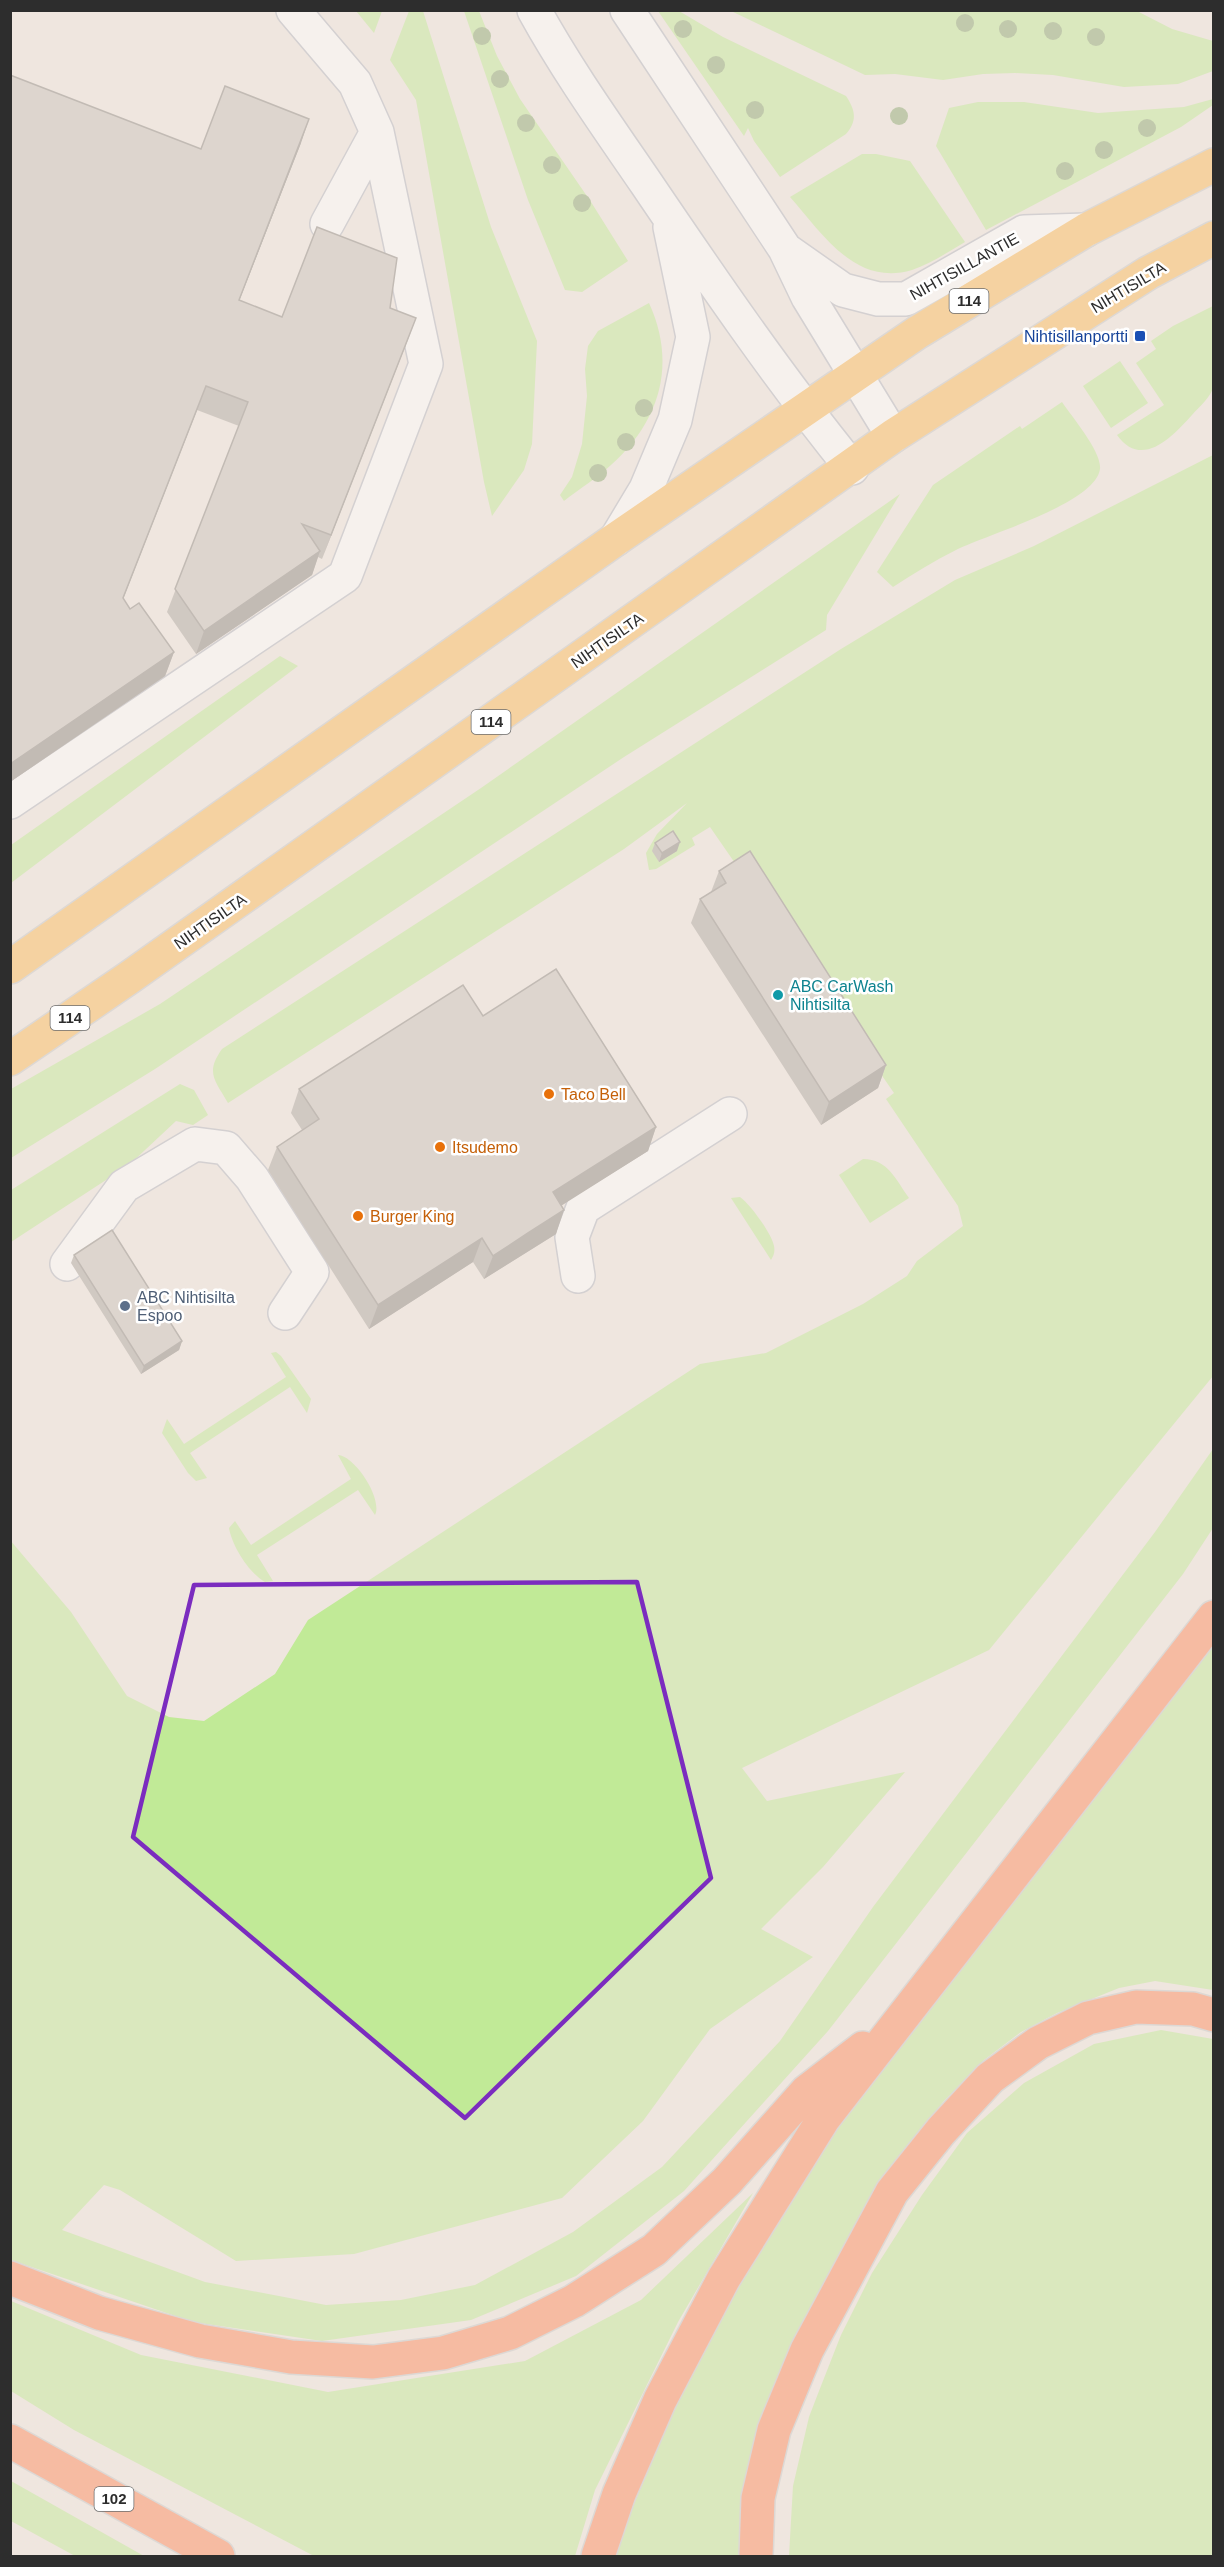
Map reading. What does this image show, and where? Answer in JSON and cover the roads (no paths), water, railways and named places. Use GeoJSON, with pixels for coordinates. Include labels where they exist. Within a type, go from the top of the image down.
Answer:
{"type":"FeatureCollection","features":[{"type":"Feature","properties":{"kind":"highway"},"geometry":{"type":"LineString","coordinates":[[1186,1649],[1214,1598]]}},
{"type":"Feature","properties":{"kind":"highway"},"geometry":{"type":"LineString","coordinates":[[598,2556],[619,2494],[660,2400],[724,2278],[824,2118],[1186,1649],[1214,1617]]}},
{"type":"Feature","properties":{"kind":"highway"},"geometry":{"type":"LineString","coordinates":[[756,2556],[758,2498],[774,2430],[807,2350],[892,2192],[941,2132],[990,2078],[1038,2043],[1088,2018],[1136,2007],[1193,2009],[1214,2015]]}},
{"type":"Feature","properties":{"kind":"highway"},"geometry":{"type":"LineString","coordinates":[[10,2278],[99,2313],[200,2341],[291,2358],[373,2362],[443,2352],[510,2333],[574,2301],[654,2250],[727,2181],[807,2091],[896,2023]]}},
{"type":"Feature","properties":{"kind":"highway","name":"102"},"geometry":{"type":"LineString","coordinates":[[10,2441],[218,2556]]}},
{"type":"Feature","properties":{"kind":"main road","name":"114"},"geometry":{"type":"LineString","coordinates":[[10,967],[616,539],[918,332],[1086,230],[1214,165]]}},
{"type":"Feature","properties":{"kind":"main road","name":"NIHTISILTA"},"geometry":{"type":"LineString","coordinates":[[10,1059],[852,468],[894,436],[1148,273],[1214,238]]}},
{"type":"Feature","properties":{"kind":"street"},"geometry":{"type":"LineString","coordinates":[[10,802],[345,576],[426,364],[377,132],[355,83],[293,10]]}},
{"type":"Feature","properties":{"kind":"street"},"geometry":{"type":"LineString","coordinates":[[534,10],[552,44],[667,214],[805,410],[852,468]]}},
{"type":"Feature","properties":{"kind":"street","name":"NIHTISILLANTIE"},"geometry":{"type":"LineString","coordinates":[[627,10],[785,249],[808,297],[854,375],[894,436]]}},
{"type":"Feature","properties":{"kind":"street"},"geometry":{"type":"LineString","coordinates":[[327,224],[377,132]]}},
{"type":"Feature","properties":{"kind":"street"},"geometry":{"type":"LineString","coordinates":[[616,539],[646,489],[675,420],[693,337],[667,214]]}},
{"type":"Feature","properties":{"kind":"street","name":"NIHTISILLANTIE"},"geometry":{"type":"LineString","coordinates":[[785,249],[843,290],[878,299],[906,299],[1024,232],[1086,230]]}},
{"type":"Feature","properties":{"kind":"street"},"geometry":{"type":"LineString","coordinates":[[578,1276],[572,1237],[583,1208],[730,1114]]}},
{"type":"Feature","properties":{"kind":"street"},"geometry":{"type":"LineString","coordinates":[[67,1264],[124,1186],[195,1144],[226,1148],[252,1178],[312,1272],[285,1313]]}},
{"type":"Feature","properties":{"kind":"place","name":"Nihtisillanportti"},"geometry":{"type":"Point","coordinates":[1140,336]}},
{"type":"Feature","properties":{"kind":"place","name":"ABC CarWash Nihtisilta"},"geometry":{"type":"Point","coordinates":[778,995]}},
{"type":"Feature","properties":{"kind":"place","name":"Taco Bell"},"geometry":{"type":"Point","coordinates":[549,1094]}},
{"type":"Feature","properties":{"kind":"place","name":"Itsudemo"},"geometry":{"type":"Point","coordinates":[440,1147]}},
{"type":"Feature","properties":{"kind":"place","name":"Burger King"},"geometry":{"type":"Point","coordinates":[358,1216]}},
{"type":"Feature","properties":{"kind":"place","name":"ABC Nihtisilta Espoo"},"geometry":{"type":"Point","coordinates":[125,1306]}}]}
